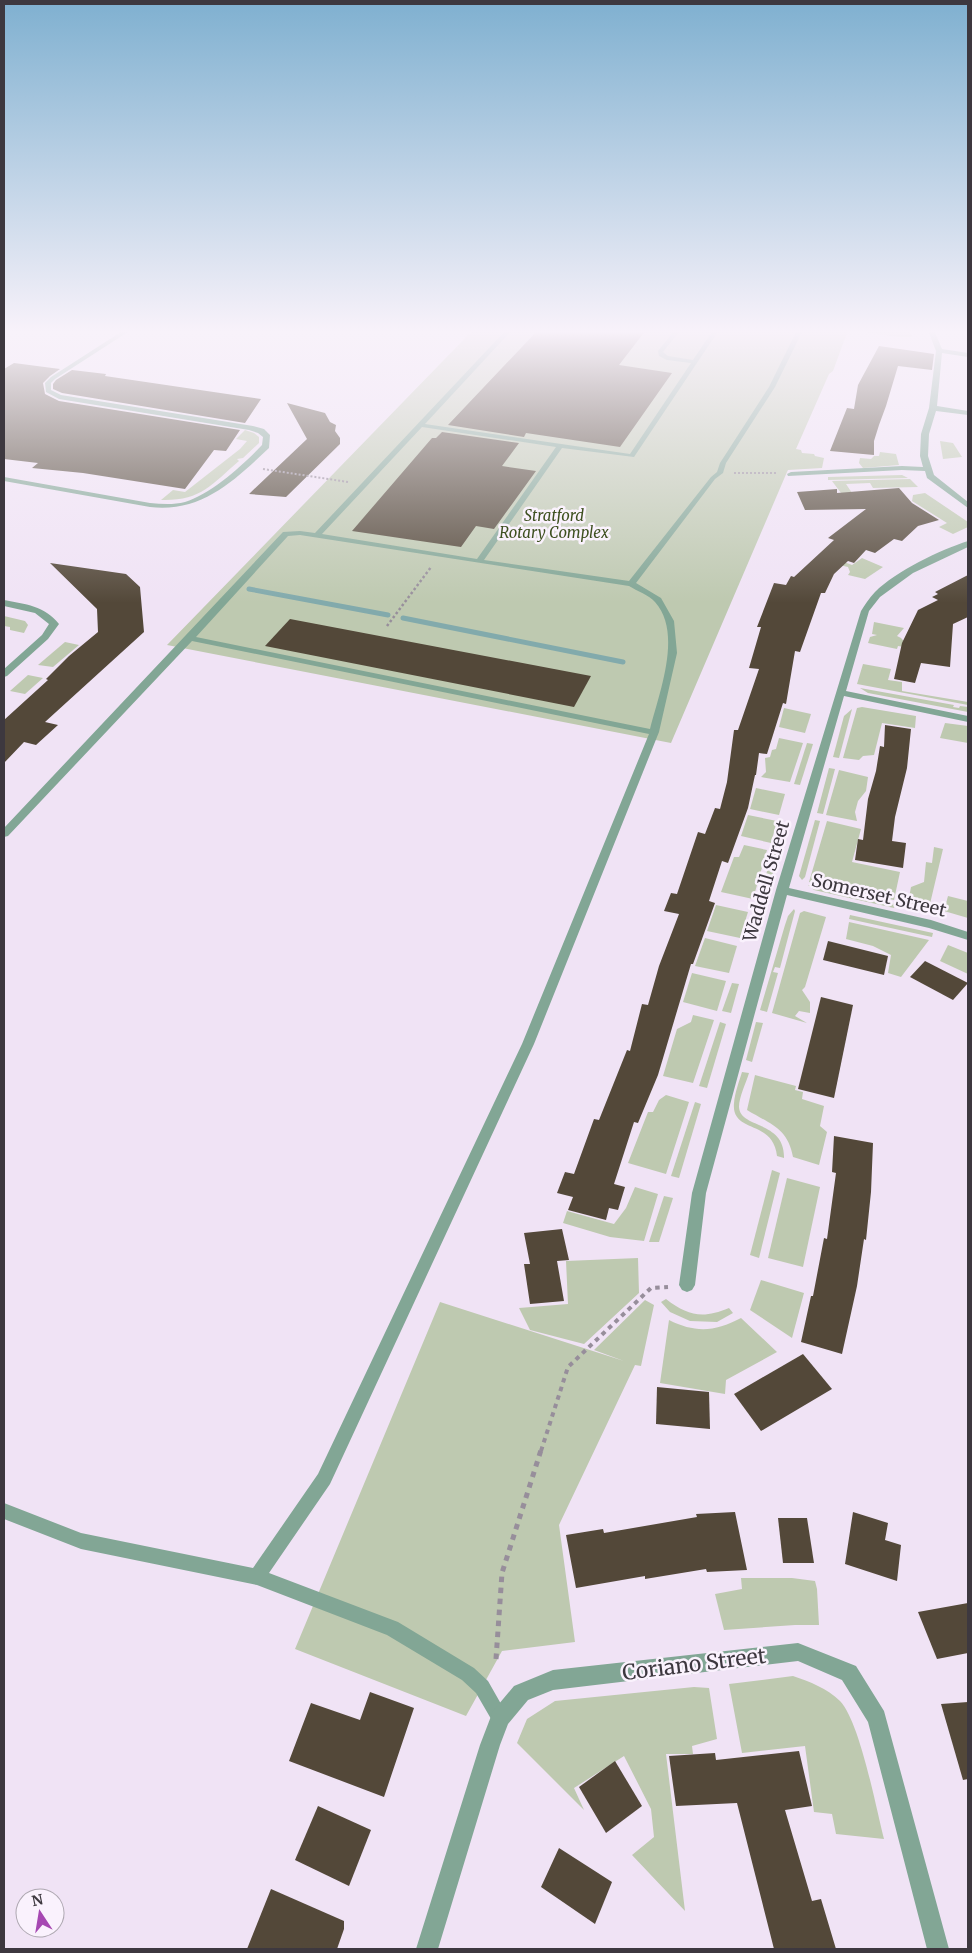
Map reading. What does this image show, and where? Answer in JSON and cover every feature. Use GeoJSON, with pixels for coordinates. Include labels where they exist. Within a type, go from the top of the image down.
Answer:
{"type":"FeatureCollection","features":[{"type":"Feature","properties":{"kind":"street"},"geometry":{"type":"LineString","coordinates":[[4,479],[150,505],[180,506],[205,497],[266,446],[268,440],[265,434],[250,428],[208,421]]}},
{"type":"Feature","properties":{"kind":"street"},"geometry":{"type":"LineString","coordinates":[[929,421],[923,446],[930,476],[968,506]]}},
{"type":"Feature","properties":{"kind":"street"},"geometry":{"type":"LineString","coordinates":[[791,474],[902,468],[929,469]]}},
{"type":"Feature","properties":{"kind":"street","name":"Waddell Street"},"geometry":{"type":"LineString","coordinates":[[687,1286],[699,1193],[782,890],[865,612],[879,594],[904,576],[968,544]]}},
{"type":"Feature","properties":{"kind":"street"},"geometry":{"type":"LineString","coordinates":[[4,603],[35,609],[54,624],[45,637],[4,674]]}},
{"type":"Feature","properties":{"kind":"street"},"geometry":{"type":"LineString","coordinates":[[842,693],[968,719]]}},
{"type":"Feature","properties":{"kind":"street","name":"Somerset Street"},"geometry":{"type":"LineString","coordinates":[[782,890],[931,924],[968,936]]}},
{"type":"Feature","properties":{"kind":"street","name":"Coriano Street"},"geometry":{"type":"LineString","coordinates":[[427,1949],[500,1718],[521,1693],[553,1680],[798,1652],[849,1673],[877,1718],[938,1949]]}},
{"type":"Feature","properties":{"kind":"lane"},"geometry":{"type":"LineString","coordinates":[[317,536],[424,421]]}},
{"type":"Feature","properties":{"kind":"lane"},"geometry":{"type":"LineString","coordinates":[[420,425],[632,456],[656,421]]}},
{"type":"Feature","properties":{"kind":"lane"},"geometry":{"type":"LineString","coordinates":[[631,584],[713,478],[720,473],[723,464],[750,421]]}},
{"type":"Feature","properties":{"kind":"lane"},"geometry":{"type":"LineString","coordinates":[[479,562],[560,446]]}},
{"type":"Feature","properties":{"kind":"lane"},"geometry":{"type":"LineString","coordinates":[[4,834],[286,534],[300,533],[631,584],[658,600],[670,621],[673,653],[654,732],[528,1044],[328,1470],[257,1577]]}},
{"type":"Feature","properties":{"kind":"lane"},"geometry":{"type":"LineString","coordinates":[[190,638],[654,732]]}},
{"type":"Feature","properties":{"kind":"lane"},"geometry":{"type":"LineString","coordinates":[[4,1511],[81,1542],[257,1577],[392,1628],[468,1674],[482,1687],[500,1718]]}},
{"type":"Feature","properties":{"kind":"path"},"geometry":{"type":"LineString","coordinates":[[260,469],[365,484]]}},
{"type":"Feature","properties":{"kind":"path"},"geometry":{"type":"LineString","coordinates":[[720,473],[791,474]]}},
{"type":"Feature","properties":{"kind":"path"},"geometry":{"type":"LineString","coordinates":[[386,626],[429,571]]}},
{"type":"Feature","properties":{"kind":"path"},"geometry":{"type":"LineString","coordinates":[[496,1659],[502,1573],[568,1367],[651,1288],[687,1286]]}},
{"type":"Feature","properties":{"kind":"green space","name":"Stratford Rotary Complex"},"geometry":{"type":"Polygon","coordinates":[[[384,421],[808,421],[796,449],[801,450],[802,453],[814,454],[824,458],[822,468],[788,470],[671,743],[167,645],[384,421]]]}},
{"type":"Feature","properties":{"kind":"green space"},"geometry":{"type":"Polygon","coordinates":[[[245,430],[259,437],[259,443],[243,458],[237,459],[239,461],[213,484],[186,498],[161,500],[173,490],[185,492],[240,449],[247,441],[236,439],[245,430]]]}},
{"type":"Feature","properties":{"kind":"green space"},"geometry":{"type":"Polygon","coordinates":[[[940,441],[953,443],[962,457],[943,459],[940,441]]]}},
{"type":"Feature","properties":{"kind":"green space"},"geometry":{"type":"Polygon","coordinates":[[[880,452],[896,454],[899,465],[863,468],[859,463],[860,458],[871,459],[874,456],[879,456],[880,452]]]}},
{"type":"Feature","properties":{"kind":"green space"},"geometry":{"type":"Polygon","coordinates":[[[902,475],[908,478],[828,480],[828,477],[902,475]]]}},
{"type":"Feature","properties":{"kind":"green space"},"geometry":{"type":"Polygon","coordinates":[[[910,479],[918,487],[873,488],[870,483],[846,484],[852,493],[841,493],[832,481],[910,479]]]}},
{"type":"Feature","properties":{"kind":"green space"},"geometry":{"type":"Polygon","coordinates":[[[925,493],[968,522],[968,527],[953,534],[939,527],[947,523],[912,501],[913,495],[925,493]]]}},
{"type":"Feature","properties":{"kind":"green space"},"geometry":{"type":"Polygon","coordinates":[[[862,558],[883,567],[865,579],[848,575],[850,572],[848,567],[835,564],[839,560],[852,565],[862,558]]]}},
{"type":"Feature","properties":{"kind":"green space"},"geometry":{"type":"Polygon","coordinates":[[[4,616],[25,621],[28,625],[24,633],[10,630],[10,627],[4,626],[4,616]]]}},
{"type":"Feature","properties":{"kind":"green space"},"geometry":{"type":"Polygon","coordinates":[[[874,622],[904,628],[897,636],[910,648],[898,646],[897,649],[868,643],[870,637],[877,635],[872,634],[874,622]]]}},
{"type":"Feature","properties":{"kind":"green space"},"geometry":{"type":"Polygon","coordinates":[[[65,642],[79,645],[53,667],[38,665],[65,642]]]}},
{"type":"Feature","properties":{"kind":"green space"},"geometry":{"type":"Polygon","coordinates":[[[863,664],[891,669],[888,680],[902,682],[902,691],[968,702],[968,705],[857,684],[863,664]]]}},
{"type":"Feature","properties":{"kind":"green space"},"geometry":{"type":"Polygon","coordinates":[[[28,675],[43,678],[25,694],[10,691],[28,675]]]}},
{"type":"Feature","properties":{"kind":"green space"},"geometry":{"type":"Polygon","coordinates":[[[860,688],[954,705],[953,707],[968,707],[968,712],[868,693],[860,688]]]}},
{"type":"Feature","properties":{"kind":"green space"},"geometry":{"type":"Polygon","coordinates":[[[862,707],[916,716],[915,728],[882,723],[874,755],[863,756],[859,760],[843,758],[857,708],[862,707]]]}},
{"type":"Feature","properties":{"kind":"green space"},"geometry":{"type":"Polygon","coordinates":[[[784,708],[811,714],[805,733],[779,727],[784,708]]]}},
{"type":"Feature","properties":{"kind":"green space"},"geometry":{"type":"Polygon","coordinates":[[[852,709],[839,758],[833,757],[844,716],[852,709]]]}},
{"type":"Feature","properties":{"kind":"green space"},"geometry":{"type":"Polygon","coordinates":[[[945,723],[968,726],[968,743],[940,738],[945,723]]]}},
{"type":"Feature","properties":{"kind":"green space"},"geometry":{"type":"Polygon","coordinates":[[[779,738],[803,743],[790,782],[761,777],[766,772],[765,758],[770,757],[772,750],[776,749],[779,738]]]}},
{"type":"Feature","properties":{"kind":"green space"},"geometry":{"type":"Polygon","coordinates":[[[807,743],[813,744],[800,785],[794,784],[807,743]]]}},
{"type":"Feature","properties":{"kind":"green space"},"geometry":{"type":"Polygon","coordinates":[[[829,768],[835,769],[823,814],[817,813],[829,768]]]}},
{"type":"Feature","properties":{"kind":"green space"},"geometry":{"type":"Polygon","coordinates":[[[839,770],[868,777],[866,791],[858,801],[855,812],[857,821],[826,815],[839,770]]]}},
{"type":"Feature","properties":{"kind":"green space"},"geometry":{"type":"Polygon","coordinates":[[[756,788],[785,794],[779,815],[750,809],[756,788]]]}},
{"type":"Feature","properties":{"kind":"green space"},"geometry":{"type":"Polygon","coordinates":[[[748,815],[777,821],[771,843],[741,836],[748,815]]]}},
{"type":"Feature","properties":{"kind":"green space"},"geometry":{"type":"Polygon","coordinates":[[[815,820],[820,821],[805,877],[802,880],[799,876],[815,820]]]}},
{"type":"Feature","properties":{"kind":"green space"},"geometry":{"type":"Polygon","coordinates":[[[827,821],[861,829],[852,862],[900,872],[894,900],[809,882],[827,821]]]}},
{"type":"Feature","properties":{"kind":"green space"},"geometry":{"type":"Polygon","coordinates":[[[744,845],[767,850],[753,899],[721,892],[734,857],[739,857],[744,845]]]}},
{"type":"Feature","properties":{"kind":"green space"},"geometry":{"type":"Polygon","coordinates":[[[934,847],[943,849],[929,908],[908,903],[911,887],[924,882],[926,862],[932,863],[934,847]]]}},
{"type":"Feature","properties":{"kind":"green space"},"geometry":{"type":"Polygon","coordinates":[[[774,850],[779,852],[765,901],[758,899],[774,850]]]}},
{"type":"Feature","properties":{"kind":"green space"},"geometry":{"type":"Polygon","coordinates":[[[808,885],[895,904],[894,908],[814,890],[808,885]]]}},
{"type":"Feature","properties":{"kind":"green space"},"geometry":{"type":"Polygon","coordinates":[[[948,896],[968,901],[968,918],[944,911],[948,896]]]}},
{"type":"Feature","properties":{"kind":"green space"},"geometry":{"type":"Polygon","coordinates":[[[716,905],[748,912],[740,938],[707,931],[716,905]]]}},
{"type":"Feature","properties":{"kind":"green space"},"geometry":{"type":"Polygon","coordinates":[[[794,909],[780,968],[775,967],[773,972],[778,973],[767,1012],[760,1010],[788,916],[794,909]]]}},
{"type":"Feature","properties":{"kind":"green space"},"geometry":{"type":"Polygon","coordinates":[[[804,911],[826,917],[805,987],[802,990],[810,1002],[810,1013],[799,1011],[795,1016],[807,1023],[772,1013],[800,913],[804,911]]]}},
{"type":"Feature","properties":{"kind":"green space"},"geometry":{"type":"Polygon","coordinates":[[[850,915],[933,933],[932,937],[849,919],[850,915]]]}},
{"type":"Feature","properties":{"kind":"green space"},"geometry":{"type":"Polygon","coordinates":[[[849,922],[929,940],[901,977],[888,973],[891,955],[873,946],[846,939],[849,922]]]}},
{"type":"Feature","properties":{"kind":"green space"},"geometry":{"type":"Polygon","coordinates":[[[705,938],[737,946],[729,973],[695,966],[705,938]]]}},
{"type":"Feature","properties":{"kind":"green space"},"geometry":{"type":"Polygon","coordinates":[[[948,945],[968,953],[968,974],[940,961],[948,945]]]}},
{"type":"Feature","properties":{"kind":"green space"},"geometry":{"type":"Polygon","coordinates":[[[692,973],[726,981],[717,1011],[683,1002],[692,973]]]}},
{"type":"Feature","properties":{"kind":"green space"},"geometry":{"type":"Polygon","coordinates":[[[732,983],[739,984],[731,1013],[722,1011],[732,983]]]}},
{"type":"Feature","properties":{"kind":"green space"},"geometry":{"type":"Polygon","coordinates":[[[693,1015],[714,1020],[693,1083],[663,1076],[677,1029],[691,1022],[693,1015]]]}},
{"type":"Feature","properties":{"kind":"green space"},"geometry":{"type":"Polygon","coordinates":[[[720,1022],[726,1024],[707,1088],[699,1086],[720,1022]]]}},
{"type":"Feature","properties":{"kind":"green space"},"geometry":{"type":"Polygon","coordinates":[[[756,1022],[763,1023],[752,1062],[746,1060],[756,1022]]]}},
{"type":"Feature","properties":{"kind":"green space"},"geometry":{"type":"Polygon","coordinates":[[[742,1072],[749,1073],[739,1103],[741,1114],[778,1137],[784,1158],[777,1156],[774,1144],[768,1136],[745,1124],[735,1113],[734,1103],[742,1072]]]}},
{"type":"Feature","properties":{"kind":"green space"},"geometry":{"type":"Polygon","coordinates":[[[755,1075],[796,1086],[795,1090],[803,1092],[802,1099],[824,1106],[820,1126],[827,1132],[819,1165],[793,1157],[791,1147],[782,1133],[770,1123],[747,1110],[755,1075]]]}},
{"type":"Feature","properties":{"kind":"green space"},"geometry":{"type":"Polygon","coordinates":[[[666,1095],[689,1102],[666,1174],[628,1163],[648,1112],[653,1112],[659,1100],[666,1095]]]}},
{"type":"Feature","properties":{"kind":"green space"},"geometry":{"type":"Polygon","coordinates":[[[695,1102],[701,1104],[679,1178],[671,1176],[695,1102]]]}},
{"type":"Feature","properties":{"kind":"green space"},"geometry":{"type":"Polygon","coordinates":[[[772,1170],[780,1173],[759,1258],[750,1255],[772,1170]]]}},
{"type":"Feature","properties":{"kind":"green space"},"geometry":{"type":"Polygon","coordinates":[[[787,1178],[820,1187],[803,1267],[768,1258],[787,1178]]]}},
{"type":"Feature","properties":{"kind":"green space"},"geometry":{"type":"Polygon","coordinates":[[[635,1187],[658,1194],[644,1241],[610,1237],[563,1223],[567,1211],[614,1224],[626,1208],[635,1187]]]}},
{"type":"Feature","properties":{"kind":"green space"},"geometry":{"type":"Polygon","coordinates":[[[664,1196],[673,1198],[659,1242],[649,1242],[664,1196]]]}},
{"type":"Feature","properties":{"kind":"green space"},"geometry":{"type":"Polygon","coordinates":[[[638,1258],[639,1293],[584,1344],[530,1330],[519,1308],[568,1304],[566,1261],[638,1258]]]}},
{"type":"Feature","properties":{"kind":"green space"},"geometry":{"type":"Polygon","coordinates":[[[761,1280],[804,1293],[792,1338],[750,1310],[761,1280]]]}},
{"type":"Feature","properties":{"kind":"green space"},"geometry":{"type":"Polygon","coordinates":[[[666,1299],[681,1309],[696,1314],[711,1314],[729,1308],[733,1313],[717,1322],[690,1321],[670,1312],[661,1302],[666,1299]]]}},
{"type":"Feature","properties":{"kind":"green space"},"geometry":{"type":"Polygon","coordinates":[[[645,1300],[654,1305],[641,1366],[635,1365],[559,1525],[575,1642],[502,1651],[466,1716],[295,1649],[440,1302],[624,1361],[594,1350],[645,1300]]]}},
{"type":"Feature","properties":{"kind":"green space"},"geometry":{"type":"Polygon","coordinates":[[[741,1318],[777,1352],[726,1380],[725,1394],[660,1383],[669,1320],[696,1329],[705,1329],[732,1323],[741,1318]]]}},
{"type":"Feature","properties":{"kind":"green space"},"geometry":{"type":"Polygon","coordinates":[[[741,1578],[792,1578],[815,1581],[819,1625],[724,1630],[715,1594],[742,1589],[741,1578]]]}},
{"type":"Feature","properties":{"kind":"green space"},"geometry":{"type":"Polygon","coordinates":[[[793,1676],[830,1692],[840,1701],[847,1712],[861,1746],[884,1839],[836,1834],[832,1814],[814,1812],[805,1746],[742,1753],[729,1684],[793,1676]]]}},
{"type":"Feature","properties":{"kind":"green space"},"geometry":{"type":"Polygon","coordinates":[[[694,1687],[709,1688],[717,1739],[692,1746],[693,1754],[666,1754],[685,1911],[632,1855],[654,1837],[651,1809],[624,1756],[574,1788],[584,1810],[517,1743],[527,1719],[555,1701],[694,1687]]]}},
{"type":"Feature","properties":{"kind":"building"},"geometry":{"type":"Polygon","coordinates":[[[4,421],[185,421],[240,430],[226,451],[214,450],[185,489],[83,473],[32,468],[38,463],[4,459],[4,421]]]}},
{"type":"Feature","properties":{"kind":"building"},"geometry":{"type":"Polygon","coordinates":[[[297,421],[330,421],[336,425],[335,431],[340,438],[340,444],[286,497],[249,494],[307,439],[297,421]]]}},
{"type":"Feature","properties":{"kind":"building"},"geometry":{"type":"Polygon","coordinates":[[[452,421],[638,421],[620,447],[526,433],[524,437],[448,425],[452,421]]]}},
{"type":"Feature","properties":{"kind":"building"},"geometry":{"type":"Polygon","coordinates":[[[842,421],[880,421],[874,441],[874,455],[830,451],[842,421]]]}},
{"type":"Feature","properties":{"kind":"building"},"geometry":{"type":"Polygon","coordinates":[[[442,432],[519,443],[502,466],[536,471],[494,529],[476,526],[461,547],[352,531],[432,438],[436,438],[442,432]]]}},
{"type":"Feature","properties":{"kind":"building"},"geometry":{"type":"Polygon","coordinates":[[[899,488],[912,503],[939,520],[918,526],[902,541],[894,539],[875,553],[866,550],[854,563],[848,561],[834,574],[825,593],[821,593],[800,652],[795,651],[786,704],[783,703],[767,754],[759,753],[748,808],[728,863],[722,861],[709,901],[715,903],[693,964],[691,964],[658,1075],[638,1123],[634,1122],[614,1184],[625,1187],[618,1210],[609,1208],[606,1220],[568,1210],[573,1197],[557,1193],[565,1172],[574,1174],[594,1119],[599,1120],[627,1050],[630,1051],[642,1004],[648,1005],[659,966],[679,914],[664,911],[671,893],[677,894],[698,832],[705,834],[715,808],[720,809],[727,782],[734,730],[738,730],[759,669],[749,668],[761,627],[757,627],[774,583],[786,585],[791,576],[794,577],[834,540],[828,538],[866,509],[805,510],[797,492],[837,489],[837,493],[899,488]]]}},
{"type":"Feature","properties":{"kind":"building"},"geometry":{"type":"Polygon","coordinates":[[[50,563],[126,574],[140,587],[144,632],[45,722],[58,725],[36,745],[24,742],[4,763],[4,720],[48,680],[46,679],[69,656],[98,632],[97,609],[50,563]]]}},
{"type":"Feature","properties":{"kind":"building"},"geometry":{"type":"Polygon","coordinates":[[[968,575],[968,617],[953,624],[950,667],[921,663],[915,683],[894,679],[902,643],[918,610],[938,600],[932,597],[938,594],[935,592],[968,575]]]}},
{"type":"Feature","properties":{"kind":"building"},"geometry":{"type":"Polygon","coordinates":[[[290,619],[591,676],[574,707],[265,646],[290,619]]]}},
{"type":"Feature","properties":{"kind":"building"},"geometry":{"type":"Polygon","coordinates":[[[885,725],[911,729],[907,768],[895,817],[892,841],[906,843],[903,868],[855,860],[858,839],[863,840],[868,799],[876,771],[880,746],[884,747],[885,725]]]}},
{"type":"Feature","properties":{"kind":"building"},"geometry":{"type":"Polygon","coordinates":[[[828,941],[888,956],[884,975],[823,960],[828,941]]]}},
{"type":"Feature","properties":{"kind":"building"},"geometry":{"type":"Polygon","coordinates":[[[925,961],[968,983],[953,1000],[910,977],[925,961]]]}},
{"type":"Feature","properties":{"kind":"building"},"geometry":{"type":"Polygon","coordinates":[[[821,997],[853,1005],[834,1098],[798,1089],[821,997]]]}},
{"type":"Feature","properties":{"kind":"building"},"geometry":{"type":"Polygon","coordinates":[[[834,1136],[873,1143],[871,1192],[866,1240],[864,1239],[857,1286],[842,1354],[801,1342],[811,1296],[813,1296],[824,1238],[827,1239],[836,1173],[832,1172],[834,1136]]]}},
{"type":"Feature","properties":{"kind":"building"},"geometry":{"type":"Polygon","coordinates":[[[562,1229],[569,1260],[557,1261],[564,1301],[530,1304],[524,1264],[530,1264],[524,1233],[562,1229]]]}},
{"type":"Feature","properties":{"kind":"building"},"geometry":{"type":"Polygon","coordinates":[[[803,1354],[832,1389],[761,1431],[734,1394],[803,1354]]]}},
{"type":"Feature","properties":{"kind":"building"},"geometry":{"type":"Polygon","coordinates":[[[657,1387],[709,1392],[710,1429],[656,1424],[657,1387]]]}},
{"type":"Feature","properties":{"kind":"building"},"geometry":{"type":"Polygon","coordinates":[[[735,1512],[747,1570],[707,1572],[706,1569],[645,1579],[645,1576],[576,1588],[566,1535],[603,1529],[604,1533],[697,1517],[696,1514],[735,1512]]]}},
{"type":"Feature","properties":{"kind":"building"},"geometry":{"type":"Polygon","coordinates":[[[853,1512],[888,1523],[885,1540],[901,1545],[897,1581],[845,1564],[853,1512]]]}},
{"type":"Feature","properties":{"kind":"building"},"geometry":{"type":"Polygon","coordinates":[[[778,1518],[807,1518],[814,1563],[783,1563],[778,1518]]]}},
{"type":"Feature","properties":{"kind":"building"},"geometry":{"type":"Polygon","coordinates":[[[968,1603],[968,1653],[937,1659],[918,1612],[968,1603]]]}},
{"type":"Feature","properties":{"kind":"building"},"geometry":{"type":"Polygon","coordinates":[[[370,1692],[414,1708],[384,1797],[289,1761],[311,1703],[360,1720],[370,1692]]]}},
{"type":"Feature","properties":{"kind":"building"},"geometry":{"type":"Polygon","coordinates":[[[968,1702],[968,1779],[963,1780],[941,1704],[968,1702]]]}},
{"type":"Feature","properties":{"kind":"building"},"geometry":{"type":"Polygon","coordinates":[[[799,1751],[812,1806],[785,1810],[812,1901],[821,1899],[836,1949],[774,1949],[737,1803],[676,1806],[669,1756],[715,1753],[716,1760],[799,1751]]]}},
{"type":"Feature","properties":{"kind":"building"},"geometry":{"type":"Polygon","coordinates":[[[615,1761],[642,1806],[606,1833],[579,1787],[615,1761]]]}},
{"type":"Feature","properties":{"kind":"building"},"geometry":{"type":"Polygon","coordinates":[[[318,1806],[371,1830],[349,1886],[295,1860],[318,1806]]]}},
{"type":"Feature","properties":{"kind":"building"},"geometry":{"type":"Polygon","coordinates":[[[559,1848],[612,1882],[595,1924],[541,1887],[559,1848]]]}},
{"type":"Feature","properties":{"kind":"building"},"geometry":{"type":"Polygon","coordinates":[[[271,1889],[344,1921],[344,1929],[337,1949],[247,1949],[271,1889]]]}},
{"type":"Feature","properties":{"kind":"waterway"},"geometry":{"type":"LineString","coordinates":[[249,589],[388,615]]}},
{"type":"Feature","properties":{"kind":"waterway"},"geometry":{"type":"LineString","coordinates":[[403,618],[623,662]]}}]}
